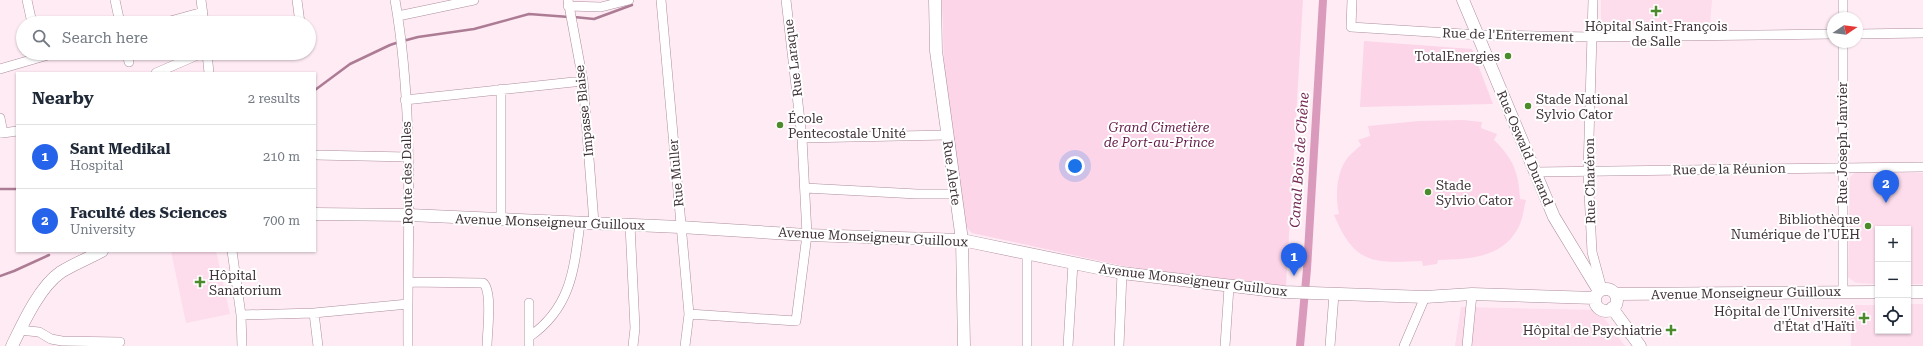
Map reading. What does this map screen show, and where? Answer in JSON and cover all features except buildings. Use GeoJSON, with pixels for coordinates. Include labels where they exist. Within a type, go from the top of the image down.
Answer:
{"type":"FeatureCollection","features":[{"type":"Feature","properties":{"kind":"street"},"geometry":{"type":"LineString","coordinates":[[27,0],[30,16]]}},
{"type":"Feature","properties":{"kind":"street"},"geometry":{"type":"LineString","coordinates":[[115,0],[118,16]]}},
{"type":"Feature","properties":{"kind":"street"},"geometry":{"type":"LineString","coordinates":[[201,0],[203,16]]}},
{"type":"Feature","properties":{"kind":"street"},"geometry":{"type":"LineString","coordinates":[[297,0],[299,16]]}},
{"type":"Feature","properties":{"kind":"street","name":"Route des Dalles"},"geometry":{"type":"LineString","coordinates":[[395,0],[401,46],[408,157],[408,346]]}},
{"type":"Feature","properties":{"kind":"street"},"geometry":{"type":"LineString","coordinates":[[398,20],[474,0]]}},
{"type":"Feature","properties":{"kind":"street"},"geometry":{"type":"LineString","coordinates":[[568,3],[601,8],[629,0]]}},
{"type":"Feature","properties":{"kind":"street","name":"Rue Muller"},"geometry":{"type":"LineString","coordinates":[[661,0],[680,227],[689,314],[685,346]]}},
{"type":"Feature","properties":{"kind":"street","name":"Rue Laraque"},"geometry":{"type":"LineString","coordinates":[[689,314],[796,321],[806,235],[805,188],[802,138],[786,0]]}},
{"type":"Feature","properties":{"kind":"street","name":"Rue Alerte"},"geometry":{"type":"LineString","coordinates":[[935,0],[936,51],[962,240],[964,346]]}},
{"type":"Feature","properties":{"kind":"street","name":"Rue de l'Enterrement"},"geometry":{"type":"LineString","coordinates":[[1352,0],[1351,27],[1479,36],[1592,37],[1827,34]]}},
{"type":"Feature","properties":{"kind":"street","name":"Rue Oswald Durand"},"geometry":{"type":"LineString","coordinates":[[1463,0],[1554,217],[1599,293]]}},
{"type":"Feature","properties":{"kind":"street","name":"Rue Charéron"},"geometry":{"type":"LineString","coordinates":[[1593,0],[1588,172],[1592,252],[1599,293]]}},
{"type":"Feature","properties":{"kind":"street"},"geometry":{"type":"LineString","coordinates":[[1843,0],[1843,12]]}},
{"type":"Feature","properties":{"kind":"street","name":"Impasse Blaise"},"geometry":{"type":"LineString","coordinates":[[568,3],[583,81],[594,223]]}},
{"type":"Feature","properties":{"kind":"street"},"geometry":{"type":"LineString","coordinates":[[188,16],[203,12]]}},
{"type":"Feature","properties":{"kind":"street"},"geometry":{"type":"LineString","coordinates":[[1863,34],[1923,33]]}},
{"type":"Feature","properties":{"kind":"street","name":"Rue Joseph Janvier"},"geometry":{"type":"LineString","coordinates":[[1843,48],[1843,291]]}},
{"type":"Feature","properties":{"kind":"street"},"geometry":{"type":"LineString","coordinates":[[0,69],[26,60]]}},
{"type":"Feature","properties":{"kind":"street"},"geometry":{"type":"LineString","coordinates":[[158,72],[186,60]]}},
{"type":"Feature","properties":{"kind":"street"},"geometry":{"type":"LineString","coordinates":[[208,60],[209,72]]}},
{"type":"Feature","properties":{"kind":"street"},"geometry":{"type":"LineString","coordinates":[[405,100],[583,81]]}},
{"type":"Feature","properties":{"kind":"street"},"geometry":{"type":"LineString","coordinates":[[501,89],[501,220]]}},
{"type":"Feature","properties":{"kind":"street"},"geometry":{"type":"LineString","coordinates":[[0,118],[3,133],[16,131]]}},
{"type":"Feature","properties":{"kind":"street"},"geometry":{"type":"LineString","coordinates":[[802,138],[947,135]]}},
{"type":"Feature","properties":{"kind":"street"},"geometry":{"type":"LineString","coordinates":[[316,154],[408,157]]}},
{"type":"Feature","properties":{"kind":"street","name":"Rue de la Réunion"},"geometry":{"type":"LineString","coordinates":[[1534,172],[1842,167],[1923,168]]}},
{"type":"Feature","properties":{"kind":"street"},"geometry":{"type":"LineString","coordinates":[[805,188],[917,194],[955,194]]}},
{"type":"Feature","properties":{"kind":"street","name":"Avenue Monseigneur Guilloux"},"geometry":{"type":"LineString","coordinates":[[316,214],[409,215],[594,223],[630,226],[680,227],[806,235],[962,240],[1122,273],[1229,287],[1284,292],[1425,297],[1472,294],[1599,293]]}},
{"type":"Feature","properties":{"kind":"street"},"geometry":{"type":"LineString","coordinates":[[529,342],[552,317],[563,301],[573,274],[580,223]]}},
{"type":"Feature","properties":{"kind":"street"},"geometry":{"type":"LineString","coordinates":[[630,226],[635,328],[633,346]]}},
{"type":"Feature","properties":{"kind":"street"},"geometry":{"type":"LineString","coordinates":[[12,346],[19,330],[45,288],[60,273],[100,252]]}},
{"type":"Feature","properties":{"kind":"street"},"geometry":{"type":"LineString","coordinates":[[232,252],[241,315],[242,346]]}},
{"type":"Feature","properties":{"kind":"street"},"geometry":{"type":"LineString","coordinates":[[1027,346],[1028,253]]}},
{"type":"Feature","properties":{"kind":"street"},"geometry":{"type":"LineString","coordinates":[[1068,346],[1073,263]]}},
{"type":"Feature","properties":{"kind":"street"},"geometry":{"type":"LineString","coordinates":[[1119,346],[1122,273]]}},
{"type":"Feature","properties":{"kind":"street"},"geometry":{"type":"LineString","coordinates":[[408,282],[480,282],[486,286],[488,296],[487,346]]}},
{"type":"Feature","properties":{"kind":"street"},"geometry":{"type":"LineString","coordinates":[[1225,346],[1229,287]]}},
{"type":"Feature","properties":{"kind":"street"},"geometry":{"type":"LineString","coordinates":[[1609,290],[1615,294],[1616,300],[1612,308],[1605,310],[1599,308],[1599,293],[1609,290]]}},
{"type":"Feature","properties":{"kind":"street","name":"Avenue Monseigneur Guilloux"},"geometry":{"type":"LineString","coordinates":[[1615,294],[1875,292]]}},
{"type":"Feature","properties":{"kind":"street"},"geometry":{"type":"LineString","coordinates":[[1911,292],[1923,292]]}},
{"type":"Feature","properties":{"kind":"street"},"geometry":{"type":"LineString","coordinates":[[1330,346],[1334,294]]}},
{"type":"Feature","properties":{"kind":"street"},"geometry":{"type":"LineString","coordinates":[[1467,346],[1472,294]]}},
{"type":"Feature","properties":{"kind":"street"},"geometry":{"type":"LineString","coordinates":[[1404,346],[1425,297]]}},
{"type":"Feature","properties":{"kind":"street"},"geometry":{"type":"LineString","coordinates":[[528,303],[529,342]]}},
{"type":"Feature","properties":{"kind":"street"},"geometry":{"type":"LineString","coordinates":[[241,315],[314,313],[408,304]]}},
{"type":"Feature","properties":{"kind":"street"},"geometry":{"type":"LineString","coordinates":[[1612,308],[1640,346]]}},
{"type":"Feature","properties":{"kind":"street"},"geometry":{"type":"LineString","coordinates":[[314,313],[318,346]]}},
{"type":"Feature","properties":{"kind":"street"},"geometry":{"type":"LineString","coordinates":[[19,330],[39,332],[51,339],[62,341],[120,342]]}},
{"type":"Feature","properties":{"kind":"shaded area","name":"Hôpital Saint-François de Salle"},"geometry":{"type":"Polygon","coordinates":[[[1601,0],[1712,0],[1710,24],[1603,24],[1601,22],[1601,0]]]}},
{"type":"Feature","properties":{"kind":"shaded area"},"geometry":{"type":"Polygon","coordinates":[[[1856,172],[1923,173],[1923,284],[1911,284],[1911,226],[1875,226],[1875,284],[1856,283],[1848,277],[1850,177],[1856,172]]]}},
{"type":"Feature","properties":{"kind":"shaded area","name":"Hôpital Sanatorium"},"geometry":{"type":"Polygon","coordinates":[[[171,252],[216,252],[230,314],[186,323],[171,252]]]}},
{"type":"Feature","properties":{"kind":"shaded area","name":"Hôpital de l'Université d'État d'Haïti"},"geometry":{"type":"Polygon","coordinates":[[[1911,304],[1923,304],[1923,346],[1851,346],[1850,305],[1875,305],[1875,334],[1911,334],[1911,304]]]}},
{"type":"Feature","properties":{"kind":"shaded area"},"geometry":{"type":"Polygon","coordinates":[[[1461,307],[1598,310],[1625,346],[1455,346],[1461,307]]]}},
{"type":"Feature","properties":{"kind":"green space","name":"Grand Cimetière de Port-au-Prince"},"geometry":{"type":"Polygon","coordinates":[[[942,0],[1303,0],[1286,286],[1123,266],[972,233],[964,225],[944,68],[942,0]]]}},
{"type":"Feature","properties":{"kind":"green space"},"geometry":{"type":"Polygon","coordinates":[[[1364,41],[1472,49],[1493,104],[1360,107],[1364,41]]]}},
{"type":"Feature","properties":{"kind":"green space","name":"Stade Sylvio Cator"},"geometry":{"type":"Polygon","coordinates":[[[1463,120],[1482,122],[1481,128],[1497,134],[1494,140],[1506,153],[1514,166],[1518,181],[1520,199],[1526,200],[1520,224],[1513,235],[1505,244],[1496,250],[1485,254],[1462,259],[1438,260],[1437,264],[1423,266],[1422,261],[1378,261],[1368,258],[1358,252],[1350,244],[1334,215],[1339,214],[1337,192],[1341,169],[1349,156],[1361,145],[1358,140],[1370,136],[1368,126],[1419,121],[1463,120]]]}},
{"type":"Feature","properties":{"kind":"waterway","name":"Canal Bois de Chêne"},"geometry":{"type":"LineString","coordinates":[[1300,346],[1307,269],[1323,0]]}},
{"type":"Feature","properties":{"kind":"waterway"},"geometry":{"type":"LineString","coordinates":[[574,17],[594,19],[632,5]]}},
{"type":"Feature","properties":{"kind":"waterway"},"geometry":{"type":"LineString","coordinates":[[403,41],[418,37],[474,29],[529,14],[569,17]]}},
{"type":"Feature","properties":{"kind":"waterway"},"geometry":{"type":"LineString","coordinates":[[316,89],[350,64],[399,42]]}},
{"type":"Feature","properties":{"kind":"waterway"},"geometry":{"type":"LineString","coordinates":[[0,189],[16,189]]}},
{"type":"Feature","properties":{"kind":"waterway"},"geometry":{"type":"LineString","coordinates":[[0,276],[49,255]]}},
{"type":"Feature","properties":{"kind":"place","name":"Hôpital Saint-François de Salle"},"geometry":{"type":"Point","coordinates":[1656,11]}},
{"type":"Feature","properties":{"kind":"place","name":"TotalEnergies"},"geometry":{"type":"Point","coordinates":[1508,56]}},
{"type":"Feature","properties":{"kind":"place","name":"Stade National Sylvio Cator"},"geometry":{"type":"Point","coordinates":[1528,106]}},
{"type":"Feature","properties":{"kind":"place","name":"École Pentecostale Unité"},"geometry":{"type":"Point","coordinates":[780,125]}},
{"type":"Feature","properties":{"kind":"place","name":"Stade Sylvio Cator"},"geometry":{"type":"Point","coordinates":[1428,192]}},
{"type":"Feature","properties":{"kind":"place","name":"Faculté des Sciences"},"geometry":{"type":"Point","coordinates":[1886,203]}},
{"type":"Feature","properties":{"kind":"place","name":"Bibliothèque Numérique de l'UEH"},"geometry":{"type":"Point","coordinates":[1868,226]}},
{"type":"Feature","properties":{"kind":"place","name":"Sant Medikal"},"geometry":{"type":"Point","coordinates":[1294,276]}},
{"type":"Feature","properties":{"kind":"place","name":"Hôpital Sanatorium"},"geometry":{"type":"Point","coordinates":[200,282]}},
{"type":"Feature","properties":{"kind":"place","name":"Hôpital de l'Université d'État d'Haïti"},"geometry":{"type":"Point","coordinates":[1864,318]}},
{"type":"Feature","properties":{"kind":"place","name":"Hôpital de Psychiatrie"},"geometry":{"type":"Point","coordinates":[1671,330]}}]}
